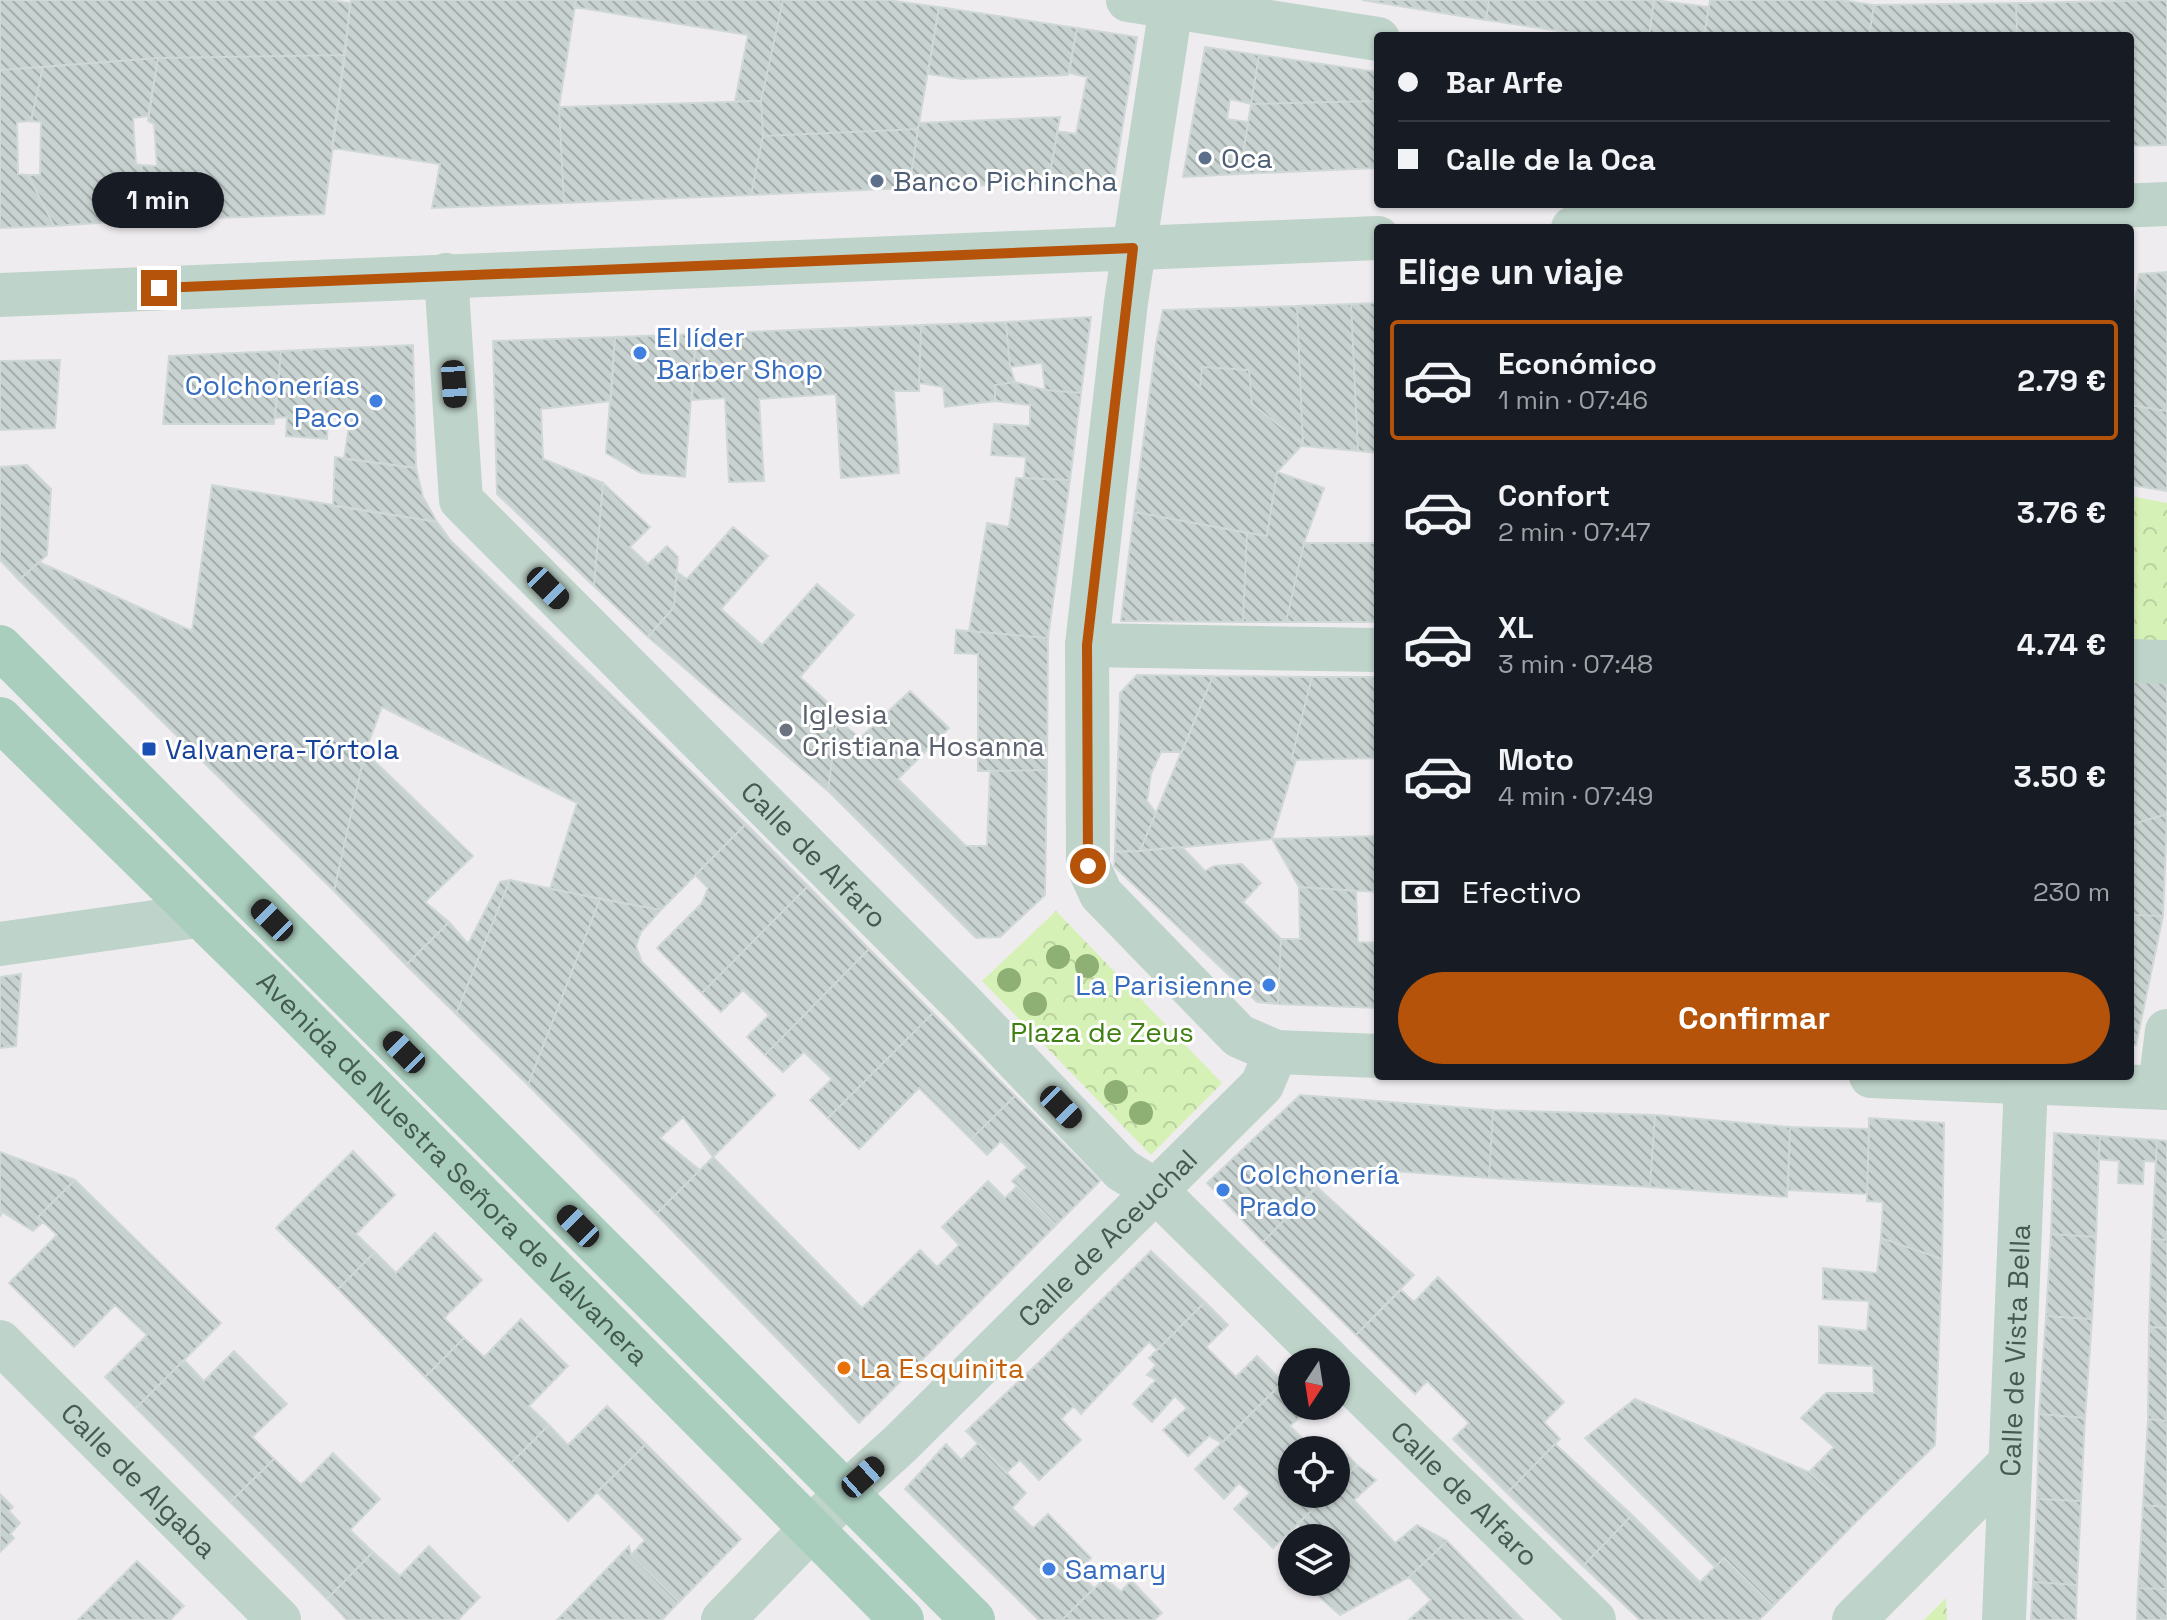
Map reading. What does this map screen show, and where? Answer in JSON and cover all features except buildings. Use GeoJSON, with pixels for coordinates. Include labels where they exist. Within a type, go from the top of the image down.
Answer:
{"type":"FeatureCollection","features":[{"type":"Feature","properties":{"kind":"main road","name":"Avenida de Nuestra Señora de Valvanera"},"geometry":{"type":"LineString","coordinates":[[0,647],[973,1620]]}},
{"type":"Feature","properties":{"kind":"main road","name":"Avenida de Nuestra Señora de Valvanera"},"geometry":{"type":"LineString","coordinates":[[0,719],[197,916],[269,983],[902,1620]]}},
{"type":"Feature","properties":{"kind":"street"},"geometry":{"type":"LineString","coordinates":[[1128,0],[1172,3],[1374,38]]}},
{"type":"Feature","properties":{"kind":"street"},"geometry":{"type":"LineString","coordinates":[[1172,3],[1133,248],[1087,645],[1088,866],[1101,894],[1239,1036],[1276,1052],[1374,1056]]}},
{"type":"Feature","properties":{"kind":"street"},"geometry":{"type":"LineString","coordinates":[[1621,224],[1779,211],[2122,217],[2167,204]]}},
{"type":"Feature","properties":{"kind":"street"},"geometry":{"type":"LineString","coordinates":[[0,295],[1374,238]]}},
{"type":"Feature","properties":{"kind":"street","name":"Calle de Alfaro"},"geometry":{"type":"LineString","coordinates":[[446,275],[461,500],[961,1002],[1122,1170],[1156,1191],[1316,1348]]}},
{"type":"Feature","properties":{"kind":"street"},"geometry":{"type":"LineString","coordinates":[[1087,645],[1374,650]]}},
{"type":"Feature","properties":{"kind":"street"},"geometry":{"type":"LineString","coordinates":[[2134,661],[2167,662]]}},
{"type":"Feature","properties":{"kind":"street"},"geometry":{"type":"LineString","coordinates":[[0,944],[197,916]]}},
{"type":"Feature","properties":{"kind":"street"},"geometry":{"type":"LineString","coordinates":[[1974,1080],[2163,1088],[2167,1031]]}},
{"type":"Feature","properties":{"kind":"street","name":"Calle de Aceuchal"},"geometry":{"type":"LineString","coordinates":[[723,1620],[846,1493],[899,1445],[1262,1085],[1276,1052]]}},
{"type":"Feature","properties":{"kind":"street","name":"Calle de Vista Bella"},"geometry":{"type":"LineString","coordinates":[[2004,1620],[2026,1082]]}},
{"type":"Feature","properties":{"kind":"street","name":"Calle de Algaba"},"geometry":{"type":"LineString","coordinates":[[0,1342],[279,1620]]}},
{"type":"Feature","properties":{"kind":"street","name":"Calle de Alfaro"},"geometry":{"type":"LineString","coordinates":[[1350,1382],[1594,1620]]}},
{"type":"Feature","properties":{"kind":"street"},"geometry":{"type":"LineString","coordinates":[[1854,1620],[2008,1465]]}},
{"type":"Feature","properties":{"kind":"green space"},"geometry":{"type":"Polygon","coordinates":[[[2134,497],[2167,503],[2167,662],[2134,661],[2134,497]]]}},
{"type":"Feature","properties":{"kind":"green space","name":"Plaza de Zeus"},"geometry":{"type":"Polygon","coordinates":[[[1056,911],[1222,1083],[1151,1155],[982,981],[1056,911]]]}},
{"type":"Feature","properties":{"kind":"green space"},"geometry":{"type":"Polygon","coordinates":[[[1946,1598],[1947,1620],[1924,1620],[1946,1598]]]}},
{"type":"Feature","properties":{"kind":"place","name":"Oca"},"geometry":{"type":"Point","coordinates":[1205,158]}},
{"type":"Feature","properties":{"kind":"place","name":"Banco Pichincha"},"geometry":{"type":"Point","coordinates":[877,181]}},
{"type":"Feature","properties":{"kind":"place","name":"El líder Barber Shop"},"geometry":{"type":"Point","coordinates":[640,353]}},
{"type":"Feature","properties":{"kind":"place","name":"Colchonerías Paco"},"geometry":{"type":"Point","coordinates":[376,401]}},
{"type":"Feature","properties":{"kind":"place","name":"Iglesia Cristiana Hosanna"},"geometry":{"type":"Point","coordinates":[786,730]}},
{"type":"Feature","properties":{"kind":"place","name":"Valvanera-Tórtola"},"geometry":{"type":"Point","coordinates":[149,749]}},
{"type":"Feature","properties":{"kind":"place","name":"La Parisienne"},"geometry":{"type":"Point","coordinates":[1269,985]}},
{"type":"Feature","properties":{"kind":"place","name":"Colchonería Prado"},"geometry":{"type":"Point","coordinates":[1223,1190]}},
{"type":"Feature","properties":{"kind":"place","name":"La Esquinita"},"geometry":{"type":"Point","coordinates":[844,1368]}},
{"type":"Feature","properties":{"kind":"place","name":"Samary"},"geometry":{"type":"Point","coordinates":[1049,1569]}},
{"type":"Feature","properties":{"kind":"route"},"geometry":{"type":"LineString","coordinates":[[159,288],[1133,248],[1087,645],[1088,866]]}}]}
